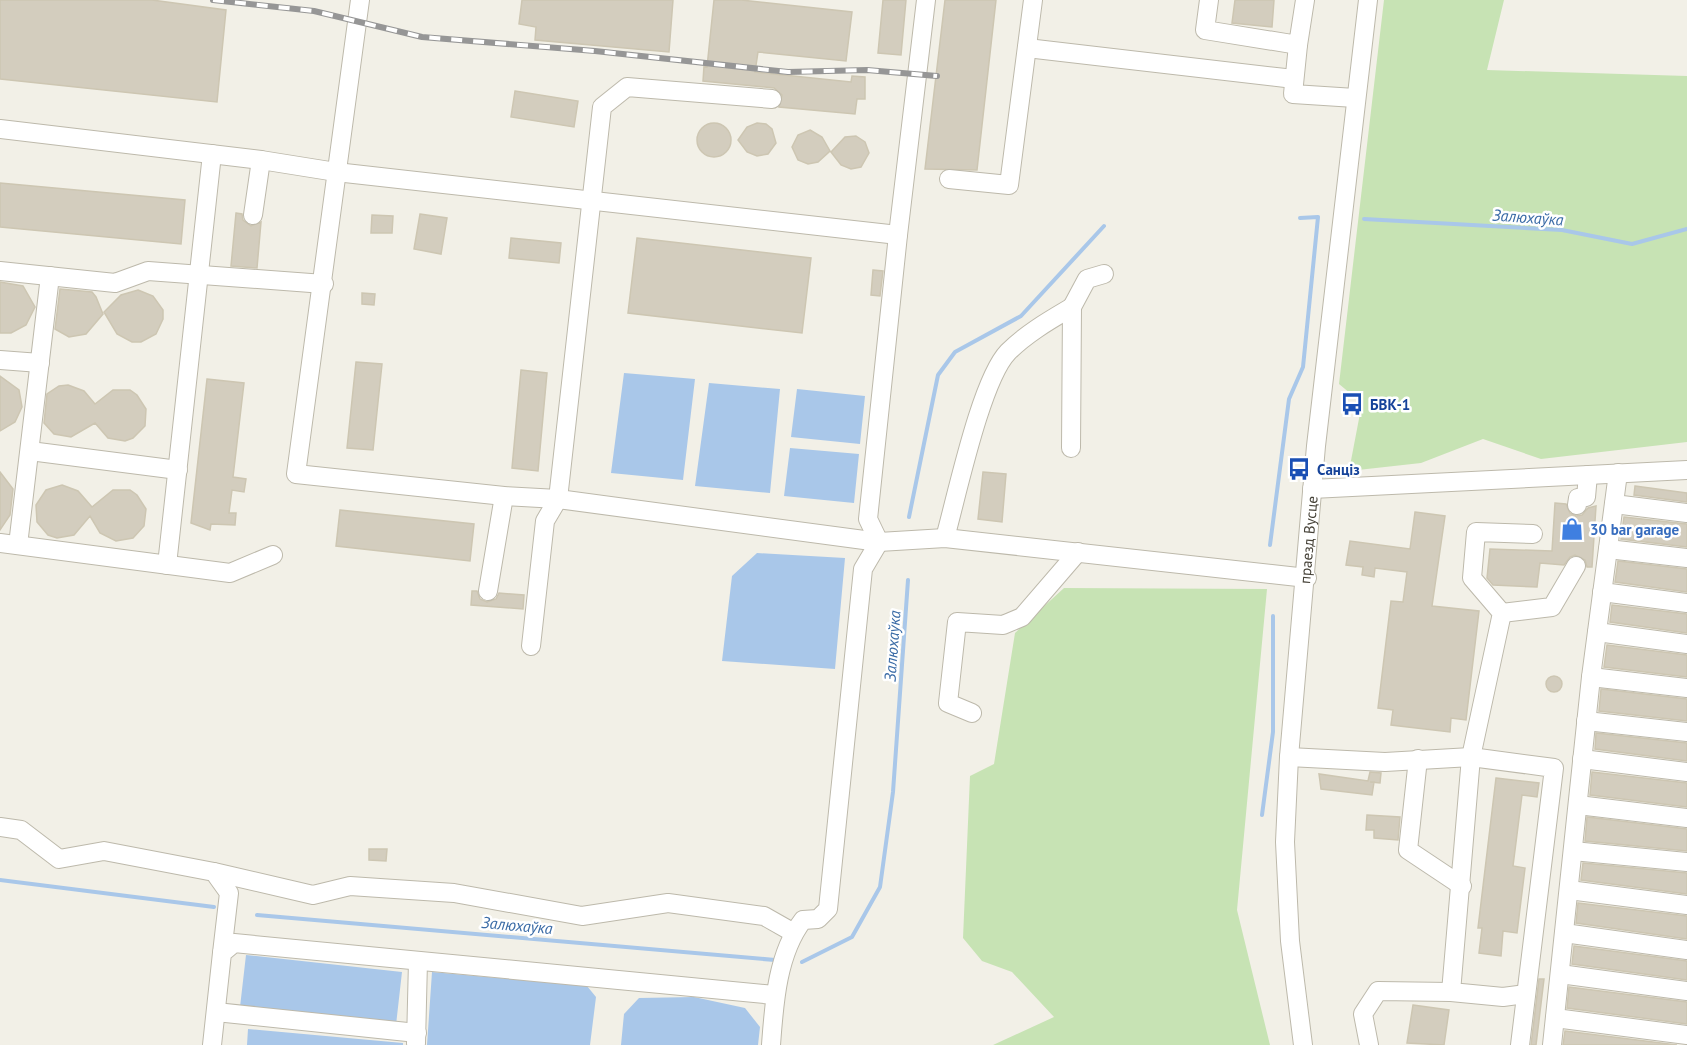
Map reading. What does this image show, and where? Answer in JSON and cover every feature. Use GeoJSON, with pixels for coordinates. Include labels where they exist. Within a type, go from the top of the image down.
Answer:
{"type":"FeatureCollection","features":[{"type":"Feature","properties":{"kind":"street"},"geometry":{"type":"LineString","coordinates":[[360,0],[336,172],[324,284],[296,474],[504,496],[558,499],[879,542],[945,538],[1307,578]]}},
{"type":"Feature","properties":{"kind":"street"},"geometry":{"type":"LineString","coordinates":[[879,542],[868,519],[926,0]]}},
{"type":"Feature","properties":{"kind":"street"},"geometry":{"type":"LineString","coordinates":[[948,178],[1009,185],[1033,0]]}},
{"type":"Feature","properties":{"kind":"street"},"geometry":{"type":"LineString","coordinates":[[1209,0],[1205,30],[1298,45]]}},
{"type":"Feature","properties":{"kind":"street"},"geometry":{"type":"LineString","coordinates":[[1305,0],[1293,94],[1355,98]]}},
{"type":"Feature","properties":{"kind":"street","name":"праезд Вусце"},"geometry":{"type":"LineString","coordinates":[[1303,1045],[1290,941],[1285,842],[1289,757],[1307,578],[1312,489],[1368,0]]}},
{"type":"Feature","properties":{"kind":"street"},"geometry":{"type":"LineString","coordinates":[[1027,48],[1294,79]]}},
{"type":"Feature","properties":{"kind":"street"},"geometry":{"type":"LineString","coordinates":[[531,646],[545,521],[558,499],[602,107],[627,87],[772,99]]}},
{"type":"Feature","properties":{"kind":"street"},"geometry":{"type":"LineString","coordinates":[[0,129],[261,160],[336,172],[898,235]]}},
{"type":"Feature","properties":{"kind":"street"},"geometry":{"type":"LineString","coordinates":[[167,565],[212,154]]}},
{"type":"Feature","properties":{"kind":"street"},"geometry":{"type":"LineString","coordinates":[[253,216],[261,160]]}},
{"type":"Feature","properties":{"kind":"street"},"geometry":{"type":"LineString","coordinates":[[0,271],[115,283],[148,271],[324,284]]}},
{"type":"Feature","properties":{"kind":"street"},"geometry":{"type":"LineString","coordinates":[[1071,448],[1072,307],[1087,279],[1104,274]]}},
{"type":"Feature","properties":{"kind":"street"},"geometry":{"type":"LineString","coordinates":[[50,276],[30,451],[9,544],[230,573],[273,555]]}},
{"type":"Feature","properties":{"kind":"street"},"geometry":{"type":"LineString","coordinates":[[945,538],[988,385],[1007,353],[1041,326],[1072,307]]}},
{"type":"Feature","properties":{"kind":"street"},"geometry":{"type":"LineString","coordinates":[[0,360],[40,363]]}},
{"type":"Feature","properties":{"kind":"street"},"geometry":{"type":"LineString","coordinates":[[30,451],[178,470]]}},
{"type":"Feature","properties":{"kind":"street"},"geometry":{"type":"LineString","coordinates":[[1312,489],[1687,470]]}},
{"type":"Feature","properties":{"kind":"street"},"geometry":{"type":"LineString","coordinates":[[1552,1045],[1591,677],[1618,473]]}},
{"type":"Feature","properties":{"kind":"street"},"geometry":{"type":"LineString","coordinates":[[1577,505],[1578,498],[1586,497],[1588,475]]}},
{"type":"Feature","properties":{"kind":"street"},"geometry":{"type":"LineString","coordinates":[[488,591],[504,496]]}},
{"type":"Feature","properties":{"kind":"street"},"geometry":{"type":"LineString","coordinates":[[1614,504],[1687,513]]}},
{"type":"Feature","properties":{"kind":"street"},"geometry":{"type":"LineString","coordinates":[[1502,613],[1472,578],[1476,532],[1533,534]]}},
{"type":"Feature","properties":{"kind":"street"},"geometry":{"type":"LineString","coordinates":[[771,1045],[774,995],[794,933],[803,920],[818,919],[828,909],[863,569],[879,542]]}},
{"type":"Feature","properties":{"kind":"street"},"geometry":{"type":"LineString","coordinates":[[1608,549],[1687,558]]}},
{"type":"Feature","properties":{"kind":"street"},"geometry":{"type":"LineString","coordinates":[[972,713],[948,703],[957,622],[1003,625],[1022,617],[1078,552]]}},
{"type":"Feature","properties":{"kind":"street"},"geometry":{"type":"LineString","coordinates":[[1502,613],[1552,608],[1576,566]]}},
{"type":"Feature","properties":{"kind":"street"},"geometry":{"type":"LineString","coordinates":[[1602,592],[1687,603]]}},
{"type":"Feature","properties":{"kind":"street"},"geometry":{"type":"LineString","coordinates":[[1451,992],[1462,885],[1471,757],[1502,613]]}},
{"type":"Feature","properties":{"kind":"street"},"geometry":{"type":"LineString","coordinates":[[1597,632],[1687,644]]}},
{"type":"Feature","properties":{"kind":"street"},"geometry":{"type":"LineString","coordinates":[[1591,677],[1687,687]]}},
{"type":"Feature","properties":{"kind":"street"},"geometry":{"type":"LineString","coordinates":[[1586,721],[1687,732]]}},
{"type":"Feature","properties":{"kind":"street"},"geometry":{"type":"LineString","coordinates":[[1289,757],[1385,762],[1471,757],[1554,768],[1520,1045]]}},
{"type":"Feature","properties":{"kind":"street"},"geometry":{"type":"LineString","coordinates":[[1418,759],[1408,850],[1462,885]]}},
{"type":"Feature","properties":{"kind":"street"},"geometry":{"type":"LineString","coordinates":[[1582,759],[1687,772]]}},
{"type":"Feature","properties":{"kind":"street"},"geometry":{"type":"LineString","coordinates":[[1578,805],[1687,819]]}},
{"type":"Feature","properties":{"kind":"street"},"geometry":{"type":"LineString","coordinates":[[0,827],[21,830],[59,859],[104,851],[214,872],[313,895],[350,886],[454,893],[582,916],[668,903],[764,916],[794,933]]}},
{"type":"Feature","properties":{"kind":"street"},"geometry":{"type":"LineString","coordinates":[[1573,851],[1687,862]]}},
{"type":"Feature","properties":{"kind":"street"},"geometry":{"type":"LineString","coordinates":[[212,1045],[229,893],[214,872]]}},
{"type":"Feature","properties":{"kind":"street"},"geometry":{"type":"LineString","coordinates":[[1569,890],[1687,905]]}},
{"type":"Feature","properties":{"kind":"street"},"geometry":{"type":"LineString","coordinates":[[1564,933],[1687,950]]}},
{"type":"Feature","properties":{"kind":"street"},"geometry":{"type":"LineString","coordinates":[[222,953],[234,943],[774,995]]}},
{"type":"Feature","properties":{"kind":"street"},"geometry":{"type":"LineString","coordinates":[[216,1012],[416,1039],[417,961]]}},
{"type":"Feature","properties":{"kind":"street"},"geometry":{"type":"LineString","coordinates":[[1560,974],[1687,991]]}},
{"type":"Feature","properties":{"kind":"street"},"geometry":{"type":"LineString","coordinates":[[1369,1045],[1363,1014],[1378,991],[1451,992],[1503,997],[1526,994]]}},
{"type":"Feature","properties":{"kind":"street"},"geometry":{"type":"LineString","coordinates":[[1555,1018],[1687,1035]]}},
{"type":"Feature","properties":{"kind":"green space"},"geometry":{"type":"Polygon","coordinates":[[[1384,0],[1504,0],[1487,70],[1687,76],[1687,442],[1541,459],[1483,439],[1421,463],[1349,471],[1362,403],[1339,384],[1384,0]]]}},
{"type":"Feature","properties":{"kind":"green space"},"geometry":{"type":"Polygon","coordinates":[[[1064,588],[1267,589],[1237,910],[1270,1045],[993,1045],[1054,1017],[1012,972],[982,961],[963,938],[970,776],[994,764],[1015,633],[1064,588]]]}},
{"type":"Feature","properties":{"kind":"water"},"geometry":{"type":"Polygon","coordinates":[[[624,373],[695,379],[683,480],[611,473],[624,373]]]}},
{"type":"Feature","properties":{"kind":"water"},"geometry":{"type":"Polygon","coordinates":[[[709,383],[780,389],[770,493],[695,486],[709,383]]]}},
{"type":"Feature","properties":{"kind":"water"},"geometry":{"type":"Polygon","coordinates":[[[797,389],[865,396],[860,444],[791,437],[797,389]]]}},
{"type":"Feature","properties":{"kind":"water"},"geometry":{"type":"Polygon","coordinates":[[[790,448],[859,454],[854,503],[784,496],[790,448]]]}},
{"type":"Feature","properties":{"kind":"water"},"geometry":{"type":"Polygon","coordinates":[[[757,553],[845,558],[835,669],[722,661],[732,576],[757,553]]]}},
{"type":"Feature","properties":{"kind":"water"},"geometry":{"type":"Polygon","coordinates":[[[246,955],[402,972],[396,1025],[240,1007],[246,955]]]}},
{"type":"Feature","properties":{"kind":"water"},"geometry":{"type":"Polygon","coordinates":[[[432,972],[587,986],[596,997],[590,1045],[427,1045],[432,972]]]}},
{"type":"Feature","properties":{"kind":"water"},"geometry":{"type":"Polygon","coordinates":[[[694,997],[745,1008],[760,1027],[758,1045],[621,1045],[624,1014],[639,998],[694,997]]]}},
{"type":"Feature","properties":{"kind":"water"},"geometry":{"type":"Polygon","coordinates":[[[248,1029],[403,1043],[403,1045],[247,1045],[248,1029]]]}},
{"type":"Feature","properties":{"kind":"building"},"geometry":{"type":"Polygon","coordinates":[[[0,0],[152,0],[226,10],[217,102],[0,79],[0,0]]]}},
{"type":"Feature","properties":{"kind":"building"},"geometry":{"type":"Polygon","coordinates":[[[522,0],[673,0],[669,52],[535,40],[536,27],[519,24],[522,0]]]}},
{"type":"Feature","properties":{"kind":"building"},"geometry":{"type":"Polygon","coordinates":[[[714,0],[741,0],[852,12],[846,61],[758,52],[755,72],[851,82],[852,76],[865,77],[865,99],[857,99],[855,114],[779,107],[782,95],[774,88],[703,81],[704,66],[707,67],[714,0]]]}},
{"type":"Feature","properties":{"kind":"building"},"geometry":{"type":"Polygon","coordinates":[[[883,0],[906,0],[901,55],[878,53],[883,0]]]}},
{"type":"Feature","properties":{"kind":"building"},"geometry":{"type":"Polygon","coordinates":[[[945,0],[996,0],[977,170],[925,169],[945,0]]]}},
{"type":"Feature","properties":{"kind":"building"},"geometry":{"type":"Polygon","coordinates":[[[1235,0],[1274,0],[1272,27],[1232,23],[1235,0]]]}},
{"type":"Feature","properties":{"kind":"building"},"geometry":{"type":"Polygon","coordinates":[[[515,91],[578,101],[574,127],[511,117],[515,91]]]}},
{"type":"Feature","properties":{"kind":"building"},"geometry":{"type":"Polygon","coordinates":[[[714,123],[726,128],[731,140],[726,152],[714,157],[702,152],[697,140],[702,128],[714,123]]]}},
{"type":"Feature","properties":{"kind":"building"},"geometry":{"type":"Polygon","coordinates":[[[757,123],[766,124],[772,129],[776,143],[768,154],[757,156],[747,152],[738,140],[747,127],[757,123]]]}},
{"type":"Feature","properties":{"kind":"building"},"geometry":{"type":"Polygon","coordinates":[[[810,130],[822,137],[830,151],[818,162],[808,164],[798,160],[792,147],[798,135],[810,130]]]}},
{"type":"Feature","properties":{"kind":"building"},"geometry":{"type":"Polygon","coordinates":[[[856,136],[865,142],[869,153],[861,167],[851,169],[841,165],[831,152],[845,137],[856,136]]]}},
{"type":"Feature","properties":{"kind":"building"},"geometry":{"type":"Polygon","coordinates":[[[0,183],[185,200],[181,244],[0,227],[0,183]]]}},
{"type":"Feature","properties":{"kind":"building"},"geometry":{"type":"Polygon","coordinates":[[[236,213],[242,214],[243,220],[251,226],[261,222],[257,268],[231,266],[236,213]]]}},
{"type":"Feature","properties":{"kind":"building"},"geometry":{"type":"Polygon","coordinates":[[[420,214],[447,218],[441,254],[414,249],[420,214]]]}},
{"type":"Feature","properties":{"kind":"building"},"geometry":{"type":"Polygon","coordinates":[[[372,215],[393,216],[392,233],[371,233],[372,215]]]}},
{"type":"Feature","properties":{"kind":"building"},"geometry":{"type":"Polygon","coordinates":[[[511,238],[561,243],[559,263],[509,258],[511,238]]]}},
{"type":"Feature","properties":{"kind":"building"},"geometry":{"type":"Polygon","coordinates":[[[637,238],[811,258],[802,333],[628,313],[637,238]]]}},
{"type":"Feature","properties":{"kind":"building"},"geometry":{"type":"Polygon","coordinates":[[[873,270],[883,271],[880,296],[871,295],[873,270]]]}},
{"type":"Feature","properties":{"kind":"building"},"geometry":{"type":"Polygon","coordinates":[[[0,282],[23,286],[35,307],[26,325],[11,333],[0,333],[0,282]]]}},
{"type":"Feature","properties":{"kind":"building"},"geometry":{"type":"Polygon","coordinates":[[[60,289],[92,292],[96,297],[103,314],[86,334],[69,337],[55,329],[60,289]]]}},
{"type":"Feature","properties":{"kind":"building"},"geometry":{"type":"Polygon","coordinates":[[[138,290],[153,296],[163,310],[163,319],[156,334],[141,342],[132,342],[117,334],[104,312],[121,295],[138,290]]]}},
{"type":"Feature","properties":{"kind":"building"},"geometry":{"type":"Polygon","coordinates":[[[362,293],[375,294],[374,305],[362,304],[362,293]]]}},
{"type":"Feature","properties":{"kind":"building"},"geometry":{"type":"Polygon","coordinates":[[[356,362],[382,364],[373,450],[347,448],[356,362]]]}},
{"type":"Feature","properties":{"kind":"building"},"geometry":{"type":"Polygon","coordinates":[[[521,370],[547,373],[538,471],[512,468],[521,370]]]}},
{"type":"Feature","properties":{"kind":"building"},"geometry":{"type":"Polygon","coordinates":[[[0,376],[19,390],[22,407],[15,422],[0,431],[0,376]]]}},
{"type":"Feature","properties":{"kind":"building"},"geometry":{"type":"Polygon","coordinates":[[[207,379],[244,383],[233,477],[246,479],[244,492],[232,490],[229,513],[236,513],[235,525],[211,524],[210,530],[191,523],[207,379]]]}},
{"type":"Feature","properties":{"kind":"building"},"geometry":{"type":"Polygon","coordinates":[[[68,385],[84,391],[95,404],[113,390],[130,390],[137,395],[146,409],[145,426],[133,438],[125,441],[108,438],[95,423],[71,437],[54,434],[44,423],[47,394],[59,386],[68,385]]]}},
{"type":"Feature","properties":{"kind":"building"},"geometry":{"type":"Polygon","coordinates":[[[0,472],[13,489],[10,515],[0,530],[0,472]]]}},
{"type":"Feature","properties":{"kind":"building"},"geometry":{"type":"Polygon","coordinates":[[[983,472],[1006,474],[1002,522],[978,519],[983,472]]]}},
{"type":"Feature","properties":{"kind":"building"},"geometry":{"type":"Polygon","coordinates":[[[62,485],[78,491],[92,507],[113,490],[130,490],[137,495],[146,509],[144,526],[133,538],[116,541],[100,533],[90,516],[74,535],[57,538],[48,535],[37,522],[36,505],[46,490],[62,485]]]}},
{"type":"Feature","properties":{"kind":"building"},"geometry":{"type":"Polygon","coordinates":[[[1635,486],[1687,493],[1687,502],[1634,495],[1635,486]]]}},
{"type":"Feature","properties":{"kind":"building"},"geometry":{"type":"Polygon","coordinates":[[[1555,503],[1566,504],[1570,513],[1576,516],[1596,506],[1592,567],[1587,567],[1585,560],[1575,555],[1570,557],[1564,565],[1540,563],[1537,587],[1493,585],[1487,578],[1490,549],[1552,551],[1555,503]]]}},
{"type":"Feature","properties":{"kind":"building"},"geometry":{"type":"Polygon","coordinates":[[[340,510],[474,524],[470,561],[336,546],[340,510]]]}},
{"type":"Feature","properties":{"kind":"building"},"geometry":{"type":"Polygon","coordinates":[[[1415,512],[1445,516],[1432,606],[1479,611],[1466,720],[1451,718],[1450,732],[1391,725],[1393,710],[1378,708],[1391,601],[1403,602],[1407,572],[1375,568],[1374,577],[1362,575],[1363,567],[1346,565],[1350,541],[1410,549],[1415,512]]]}},
{"type":"Feature","properties":{"kind":"building"},"geometry":{"type":"Polygon","coordinates":[[[1624,517],[1687,524],[1687,547],[1621,539],[1624,517]]]}},
{"type":"Feature","properties":{"kind":"building"},"geometry":{"type":"Polygon","coordinates":[[[1618,561],[1687,569],[1687,592],[1615,582],[1618,561]]]}},
{"type":"Feature","properties":{"kind":"building"},"geometry":{"type":"Polygon","coordinates":[[[472,591],[477,591],[480,599],[487,602],[496,599],[499,593],[524,595],[523,609],[471,605],[472,591]]]}},
{"type":"Feature","properties":{"kind":"building"},"geometry":{"type":"Polygon","coordinates":[[[1612,605],[1687,614],[1687,633],[1610,622],[1612,605]]]}},
{"type":"Feature","properties":{"kind":"building"},"geometry":{"type":"Polygon","coordinates":[[[1607,645],[1687,655],[1687,677],[1604,667],[1607,645]]]}},
{"type":"Feature","properties":{"kind":"building"},"geometry":{"type":"Polygon","coordinates":[[[1554,676],[1560,678],[1562,684],[1560,690],[1554,692],[1548,690],[1546,684],[1548,678],[1554,676]]]}},
{"type":"Feature","properties":{"kind":"building"},"geometry":{"type":"Polygon","coordinates":[[[1601,689],[1687,699],[1687,721],[1599,711],[1601,689]]]}},
{"type":"Feature","properties":{"kind":"building"},"geometry":{"type":"Polygon","coordinates":[[[1596,733],[1687,743],[1687,761],[1595,749],[1596,733]]]}},
{"type":"Feature","properties":{"kind":"building"},"geometry":{"type":"Polygon","coordinates":[[[1370,772],[1381,773],[1380,783],[1374,782],[1372,795],[1321,789],[1319,774],[1368,781],[1370,772]]]}},
{"type":"Feature","properties":{"kind":"building"},"geometry":{"type":"Polygon","coordinates":[[[1592,772],[1687,783],[1687,807],[1590,795],[1592,772]]]}},
{"type":"Feature","properties":{"kind":"building"},"geometry":{"type":"Polygon","coordinates":[[[1496,778],[1539,783],[1537,797],[1522,795],[1513,866],[1525,868],[1517,933],[1503,931],[1501,956],[1479,953],[1482,928],[1478,928],[1496,778]]]}},
{"type":"Feature","properties":{"kind":"building"},"geometry":{"type":"Polygon","coordinates":[[[1367,815],[1400,817],[1398,840],[1374,838],[1374,830],[1366,830],[1367,815]]]}},
{"type":"Feature","properties":{"kind":"building"},"geometry":{"type":"Polygon","coordinates":[[[1587,817],[1687,829],[1687,851],[1585,841],[1587,817]]]}},
{"type":"Feature","properties":{"kind":"building"},"geometry":{"type":"Polygon","coordinates":[[[369,849],[387,849],[386,861],[369,860],[369,849]]]}},
{"type":"Feature","properties":{"kind":"building"},"geometry":{"type":"Polygon","coordinates":[[[1583,863],[1687,873],[1687,894],[1581,880],[1583,863]]]}},
{"type":"Feature","properties":{"kind":"building"},"geometry":{"type":"Polygon","coordinates":[[[1578,903],[1687,916],[1687,939],[1576,923],[1578,903]]]}},
{"type":"Feature","properties":{"kind":"building"},"geometry":{"type":"Polygon","coordinates":[[[1574,946],[1687,961],[1687,980],[1572,964],[1574,946]]]}},
{"type":"Feature","properties":{"kind":"building"},"geometry":{"type":"Polygon","coordinates":[[[1539,979],[1544,979],[1536,1045],[1531,1045],[1539,979]]]}},
{"type":"Feature","properties":{"kind":"building"},"geometry":{"type":"Polygon","coordinates":[[[1569,987],[1687,1002],[1687,1024],[1567,1008],[1569,987]]]}},
{"type":"Feature","properties":{"kind":"building"},"geometry":{"type":"Polygon","coordinates":[[[1413,1005],[1449,1010],[1444,1045],[1407,1043],[1413,1005]]]}},
{"type":"Feature","properties":{"kind":"building"},"geometry":{"type":"Polygon","coordinates":[[[1565,1031],[1677,1045],[1563,1045],[1565,1031]]]}},
{"type":"Feature","properties":{"kind":"waterway"},"geometry":{"type":"LineString","coordinates":[[1270,545],[1289,399],[1303,367],[1318,217],[1300,218]]}},
{"type":"Feature","properties":{"kind":"waterway","name":"Залюхаўка"},"geometry":{"type":"LineString","coordinates":[[1364,219],[1562,230],[1632,244],[1687,229]]}},
{"type":"Feature","properties":{"kind":"waterway","name":"Залюхаўка"},"geometry":{"type":"LineString","coordinates":[[909,517],[938,375],[955,352],[1021,316],[1104,226]]}},
{"type":"Feature","properties":{"kind":"waterway","name":"Залюхаўка"},"geometry":{"type":"LineString","coordinates":[[802,962],[852,937],[880,887],[893,792],[908,580]]}},
{"type":"Feature","properties":{"kind":"waterway"},"geometry":{"type":"LineString","coordinates":[[1262,815],[1273,732],[1273,616]]}},
{"type":"Feature","properties":{"kind":"waterway","name":"Залюхаўка"},"geometry":{"type":"LineString","coordinates":[[0,880],[214,907]]}},
{"type":"Feature","properties":{"kind":"waterway","name":"Залюхаўка"},"geometry":{"type":"LineString","coordinates":[[257,915],[775,960]]}},
{"type":"Feature","properties":{"kind":"railway"},"geometry":{"type":"LineString","coordinates":[[213,0],[314,11],[422,37],[595,51],[788,72],[867,70],[937,76]]}},
{"type":"Feature","properties":{"kind":"place","name":"БВК-1"},"geometry":{"type":"Point","coordinates":[1352,404]}},
{"type":"Feature","properties":{"kind":"place","name":"Санціз"},"geometry":{"type":"Point","coordinates":[1299,469]}},
{"type":"Feature","properties":{"kind":"place","name":"30 bar garage"},"geometry":{"type":"Point","coordinates":[1572,529]}}]}
